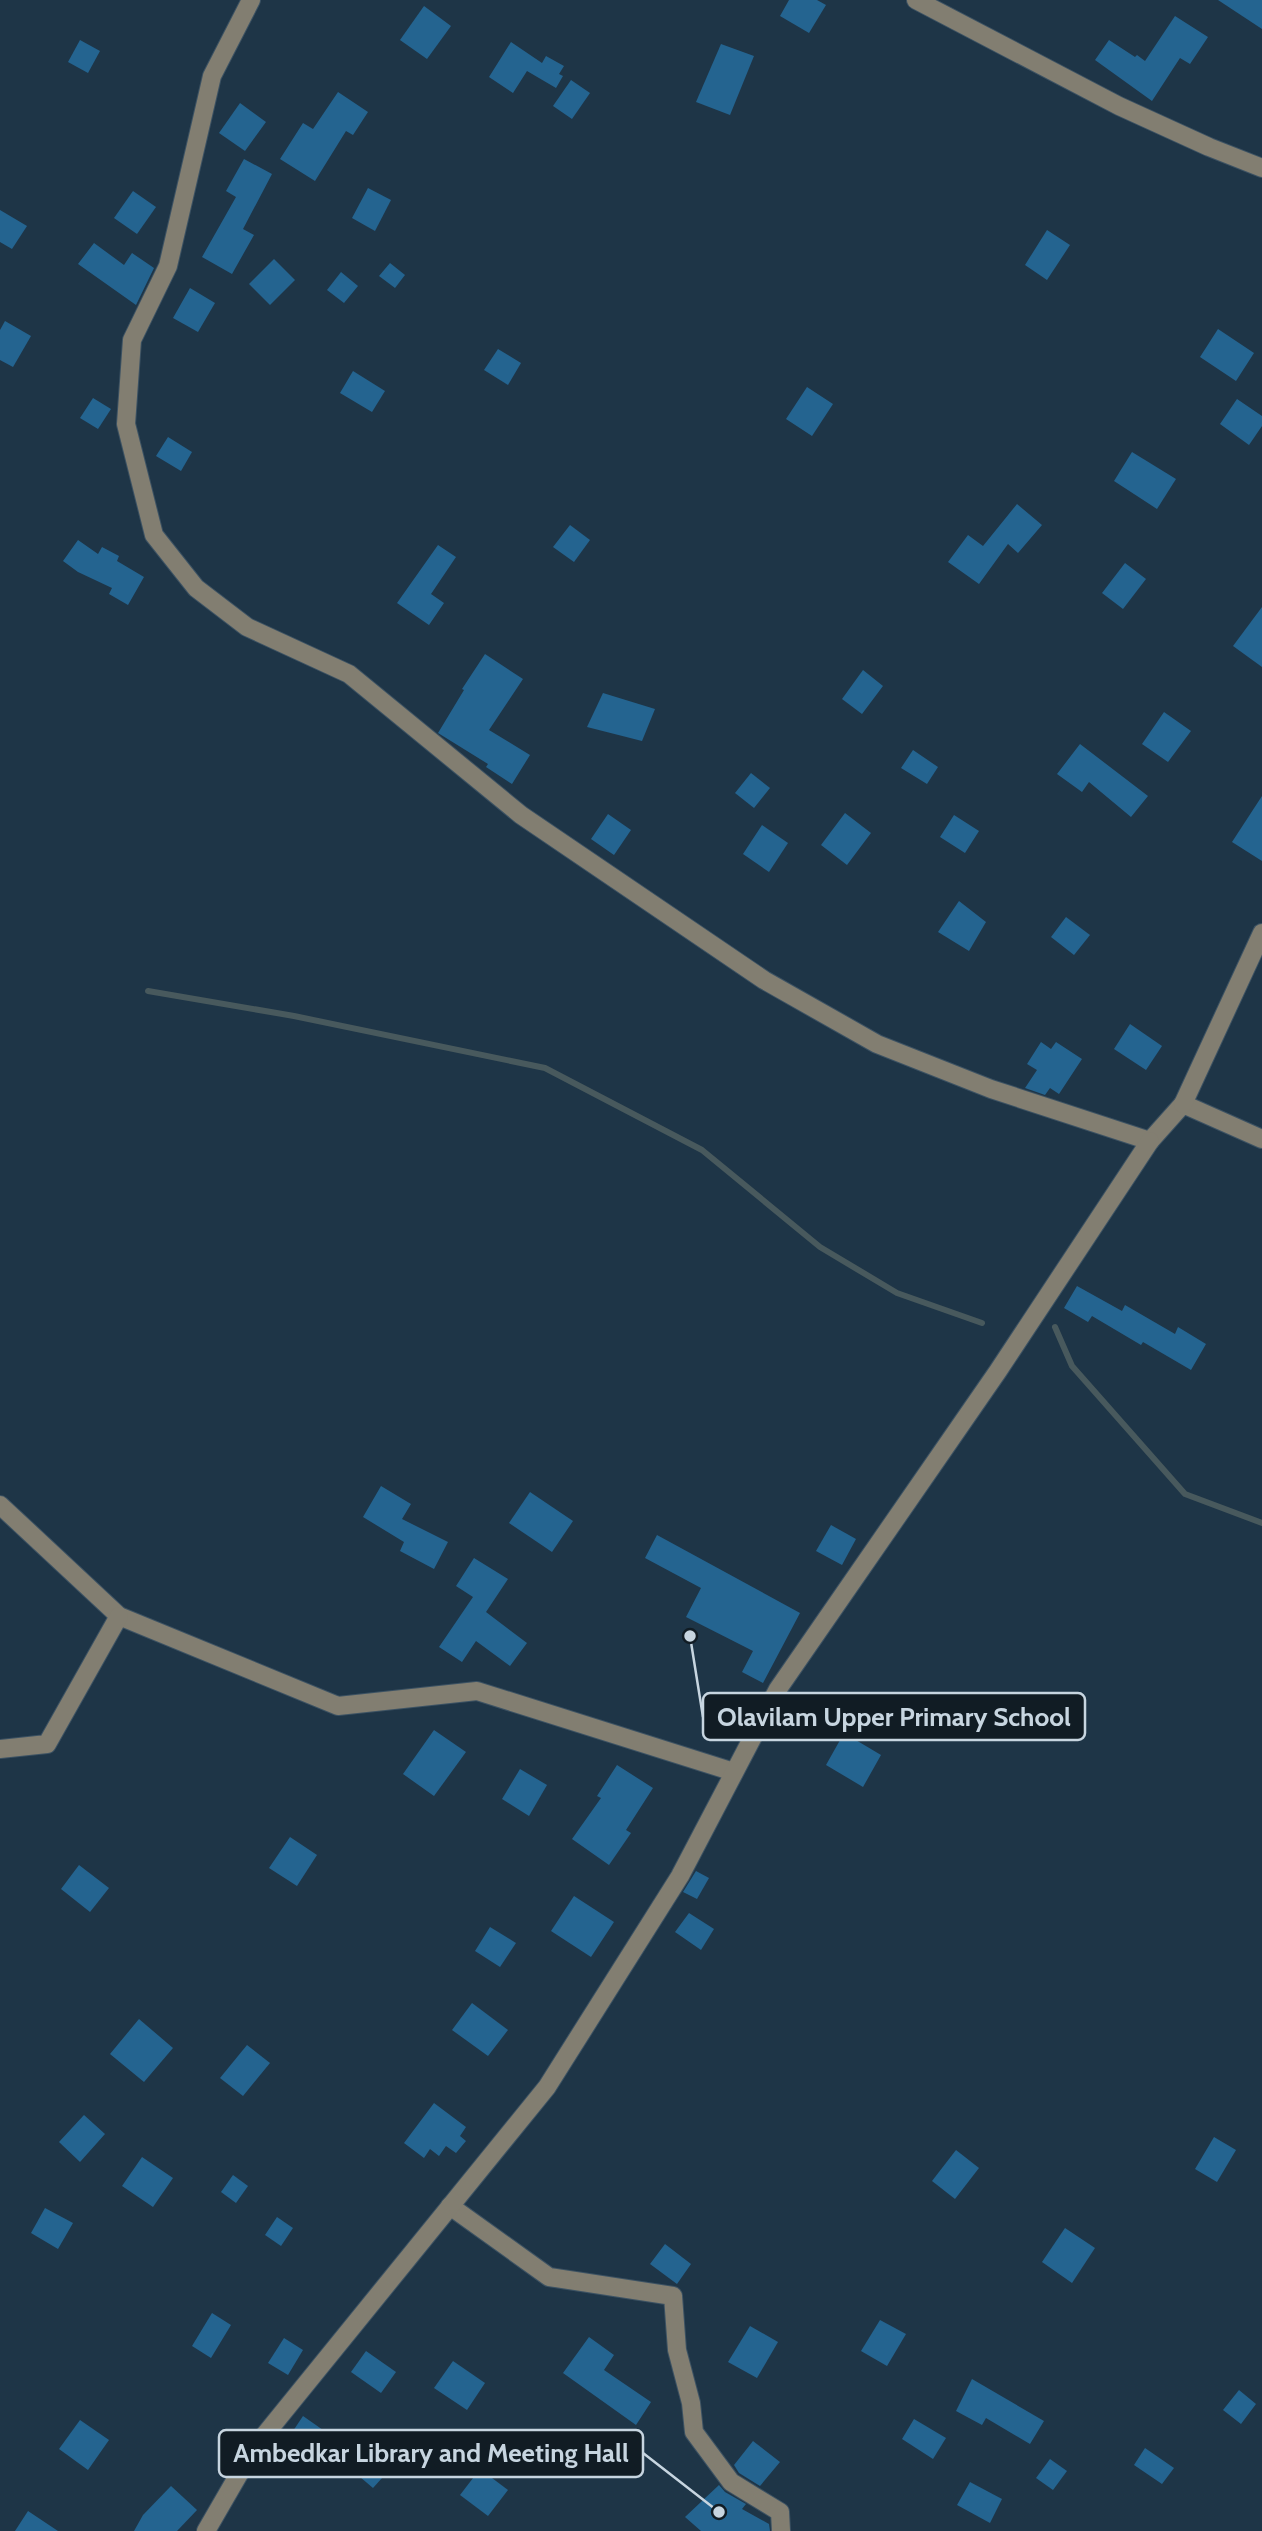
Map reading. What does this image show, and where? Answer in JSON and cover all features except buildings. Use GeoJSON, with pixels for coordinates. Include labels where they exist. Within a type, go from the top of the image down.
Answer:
{"type":"FeatureCollection","features":[{"type":"Feature","properties":{"kind":"street"},"geometry":{"type":"LineString","coordinates":[[251,0],[212,76],[168,266],[132,341],[126,424],[154,535],[196,588],[247,627],[349,674],[521,816],[764,980],[877,1044],[991,1088],[1150,1141]]}},
{"type":"Feature","properties":{"kind":"street"},"geometry":{"type":"LineString","coordinates":[[916,0],[1119,106],[1262,168]]}},
{"type":"Feature","properties":{"kind":"street"},"geometry":{"type":"LineString","coordinates":[[206,2531],[254,2448],[547,2087],[680,1876],[778,1689],[998,1371],[1150,1141],[1184,1104],[1262,933]]}},
{"type":"Feature","properties":{"kind":"street"},"geometry":{"type":"LineString","coordinates":[[1184,1104],[1262,1139]]}},
{"type":"Feature","properties":{"kind":"street"},"geometry":{"type":"LineString","coordinates":[[0,1505],[119,1616],[338,1706],[477,1691],[734,1772]]}},
{"type":"Feature","properties":{"kind":"street"},"geometry":{"type":"LineString","coordinates":[[0,1749],[47,1744],[119,1616]]}},
{"type":"Feature","properties":{"kind":"street"},"geometry":{"type":"LineString","coordinates":[[450,2206],[549,2277],[673,2295],[677,2350],[691,2403],[694,2432],[731,2482],[780,2512],[781,2531]]}},
{"type":"Feature","properties":{"kind":"waterway"},"geometry":{"type":"LineString","coordinates":[[148,991],[294,1016],[545,1068],[702,1150],[820,1247],[897,1293],[982,1323]]}},
{"type":"Feature","properties":{"kind":"waterway"},"geometry":{"type":"LineString","coordinates":[[1055,1327],[1072,1366],[1185,1494],[1262,1523]]}},
{"type":"Feature","properties":{"kind":"place","name":"Olavilam Upper Primary School"},"geometry":{"type":"Point","coordinates":[690,1636]}},
{"type":"Feature","properties":{"kind":"place","name":"Ambedkar Library and Meeting Hall"},"geometry":{"type":"Point","coordinates":[719,2512]}}]}
